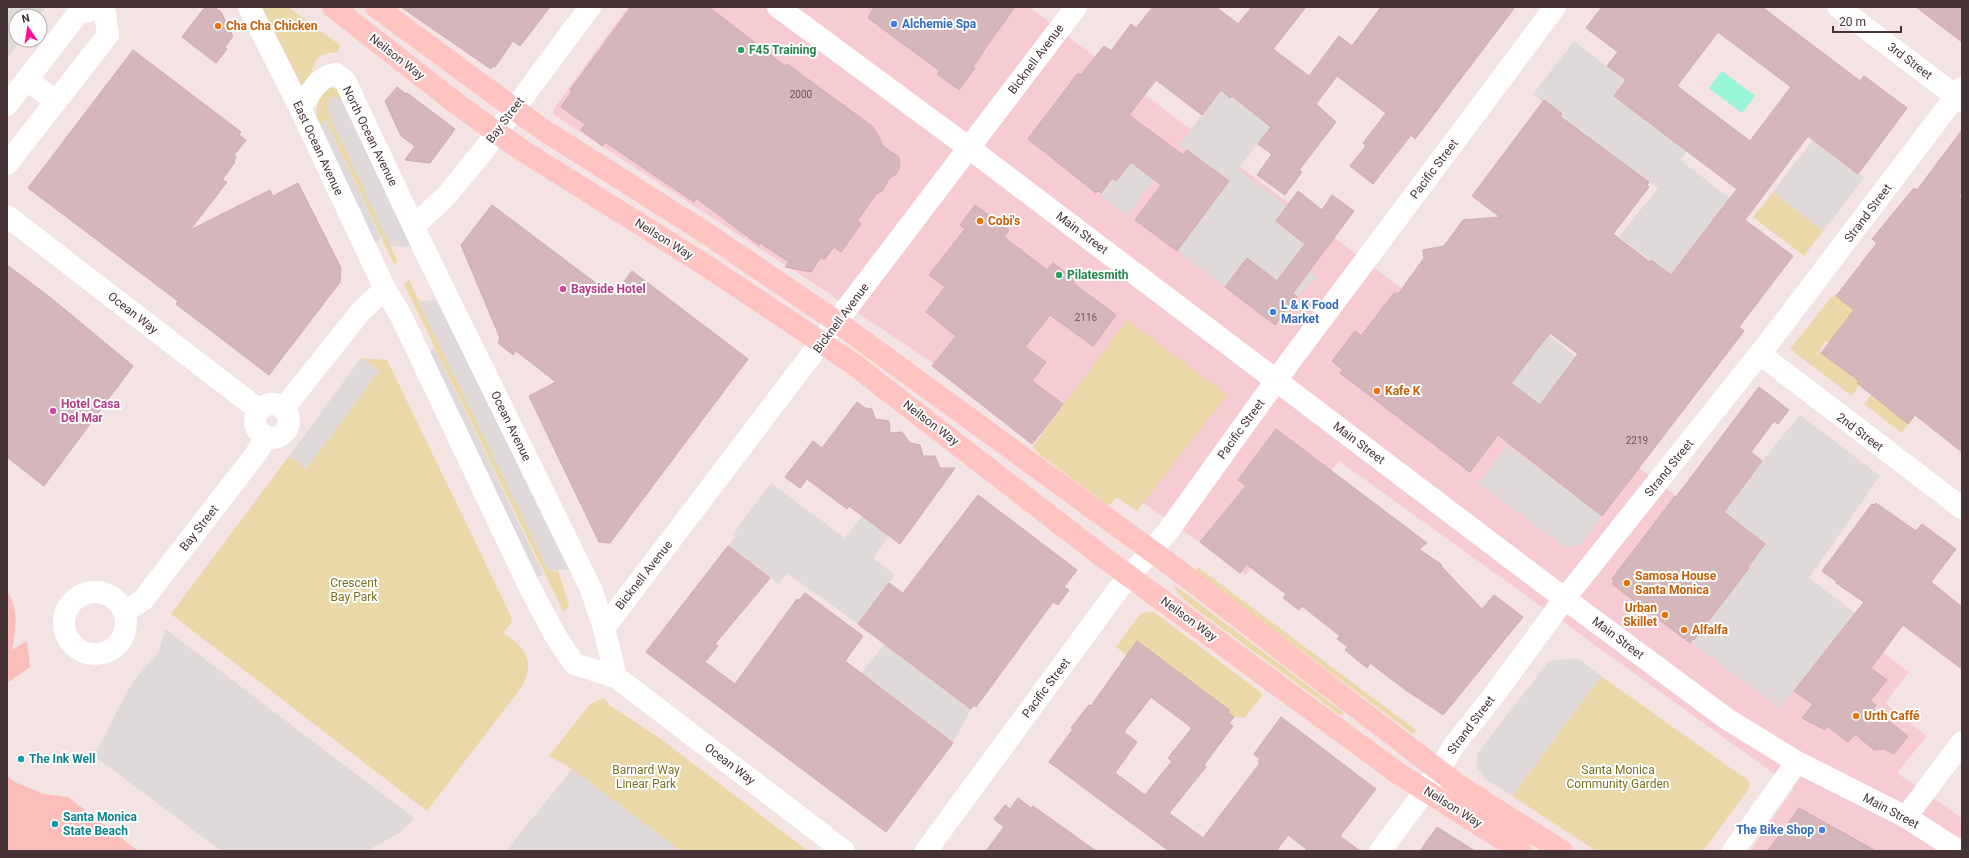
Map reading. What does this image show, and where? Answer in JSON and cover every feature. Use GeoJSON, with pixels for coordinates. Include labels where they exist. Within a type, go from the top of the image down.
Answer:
{"type":"FeatureCollection","features":[{"type":"Feature","properties":{"kind":"main road","name":"Neilson Way"},"geometry":{"type":"LineString","coordinates":[[333,7],[461,107],[520,149],[699,261],[830,331],[852,363],[1141,562],[1400,774],[1458,785],[1562,851]]}},
{"type":"Feature","properties":{"kind":"main road","name":"Neilson Way"},"geometry":{"type":"LineString","coordinates":[[376,7],[513,109],[709,235],[830,331],[1432,780],[1521,851]]}},
{"type":"Feature","properties":{"kind":"street"},"geometry":{"type":"LineString","coordinates":[[7,105],[77,15],[99,7]]}},
{"type":"Feature","properties":{"kind":"street"},"geometry":{"type":"LineString","coordinates":[[7,164],[108,36],[104,7]]}},
{"type":"Feature","properties":{"kind":"street","name":"East Ocean Avenue"},"geometry":{"type":"LineString","coordinates":[[249,7],[300,108],[385,290]]}},
{"type":"Feature","properties":{"kind":"street","name":"Bay Street"},"geometry":{"type":"LineString","coordinates":[[414,226],[447,195],[590,7]]}},
{"type":"Feature","properties":{"kind":"street","name":"Main Street"},"geometry":{"type":"LineString","coordinates":[[778,7],[969,148],[1565,598],[1746,732],[1796,762],[1906,817],[1959,851]]}},
{"type":"Feature","properties":{"kind":"street","name":"Bicknell Avenue"},"geometry":{"type":"LineString","coordinates":[[604,628],[1076,7]]}},
{"type":"Feature","properties":{"kind":"street","name":"Pacific Street"},"geometry":{"type":"LineString","coordinates":[[926,851],[1141,562],[1168,531],[1276,380],[1555,7]]}},
{"type":"Feature","properties":{"kind":"street","name":"3rd Street"},"geometry":{"type":"LineString","coordinates":[[1838,7],[1960,95]]}},
{"type":"Feature","properties":{"kind":"street","name":"North Ocean Avenue"},"geometry":{"type":"LineString","coordinates":[[300,108],[321,79],[327,75],[336,74],[345,81],[414,226]]}},
{"type":"Feature","properties":{"kind":"street"},"geometry":{"type":"LineString","coordinates":[[27,79],[56,102]]}},
{"type":"Feature","properties":{"kind":"street","name":"Strand Street"},"geometry":{"type":"LineString","coordinates":[[1380,851],[1432,780],[1455,744],[1494,695],[1565,598],[1760,354],[1960,95]]}},
{"type":"Feature","properties":{"kind":"street","name":"Ocean Way"},"geometry":{"type":"LineString","coordinates":[[7,216],[259,410]]}},
{"type":"Feature","properties":{"kind":"street","name":"Ocean Avenue"},"geometry":{"type":"LineString","coordinates":[[414,226],[591,588],[604,628]]}},
{"type":"Feature","properties":{"kind":"street"},"geometry":{"type":"LineString","coordinates":[[284,409],[362,310],[385,290]]}},
{"type":"Feature","properties":{"kind":"street","name":"Ocean Way"},"geometry":{"type":"LineString","coordinates":[[385,290],[400,314],[530,588],[555,635],[574,664],[616,677],[844,851]]}},
{"type":"Feature","properties":{"kind":"street","name":"2nd Street"},"geometry":{"type":"LineString","coordinates":[[1760,354],[1962,508]]}},
{"type":"Feature","properties":{"kind":"street"},"geometry":{"type":"LineString","coordinates":[[268,404],[279,406],[284,409],[288,418],[286,428],[279,436],[274,437],[264,435],[260,432],[255,424],[255,419],[259,410],[268,404]]}},
{"type":"Feature","properties":{"kind":"street","name":"Bay Street"},"geometry":{"type":"LineString","coordinates":[[124,612],[143,600],[255,455],[260,448],[264,435]]}},
{"type":"Feature","properties":{"kind":"street"},"geometry":{"type":"LineString","coordinates":[[604,628],[616,677]]}},
{"type":"Feature","properties":{"kind":"street"},"geometry":{"type":"LineString","coordinates":[[1906,817],[1962,742]]}},
{"type":"Feature","properties":{"kind":"street"},"geometry":{"type":"LineString","coordinates":[[1733,851],[1796,762]]}},
{"type":"Feature","properties":{"kind":"shaded area"},"geometry":{"type":"Polygon","coordinates":[[[7,7],[45,7],[8,8],[8,48],[15,48],[9,56],[7,55],[7,7]]]}},
{"type":"Feature","properties":{"kind":"shaded area"},"geometry":{"type":"Polygon","coordinates":[[[628,7],[1029,7],[1909,672],[1885,703],[1927,736],[1897,773],[1962,818],[1962,851],[1750,851],[1794,788],[1339,461],[1246,575],[1158,513],[813,283],[554,115],[553,110],[628,7]]]}},
{"type":"Feature","properties":{"kind":"shaded area"},"geometry":{"type":"Polygon","coordinates":[[[1574,41],[1625,81],[1614,96],[1687,151],[1680,160],[1730,198],[1672,276],[1619,237],[1658,188],[1533,94],[1574,41]]]}},
{"type":"Feature","properties":{"kind":"shaded area"},"geometry":{"type":"Polygon","coordinates":[[[1722,71],[1755,96],[1742,113],[1709,88],[1722,71]]]}},
{"type":"Feature","properties":{"kind":"shaded area"},"geometry":{"type":"Polygon","coordinates":[[[1221,90],[1230,98],[1232,96],[1272,126],[1238,169],[1287,206],[1276,222],[1305,244],[1293,259],[1317,277],[1297,297],[1247,258],[1225,287],[1177,251],[1229,181],[1179,145],[1221,90]]]}},
{"type":"Feature","properties":{"kind":"shaded area"},"geometry":{"type":"Polygon","coordinates":[[[329,97],[342,99],[416,247],[390,246],[328,112],[329,97]]]}},
{"type":"Feature","properties":{"kind":"shaded area"},"geometry":{"type":"Polygon","coordinates":[[[326,120],[381,238],[373,245],[318,125],[326,120]]]}},
{"type":"Feature","properties":{"kind":"shaded area"},"geometry":{"type":"Polygon","coordinates":[[[1813,140],[1864,178],[1823,231],[1773,192],[1813,140]]]}},
{"type":"Feature","properties":{"kind":"shaded area"},"geometry":{"type":"Polygon","coordinates":[[[1131,162],[1154,179],[1127,216],[1100,195],[1107,185],[1109,176],[1116,181],[1131,162]]]}},
{"type":"Feature","properties":{"kind":"shaded area"},"geometry":{"type":"Polygon","coordinates":[[[443,300],[572,570],[548,570],[418,301],[443,300]]]}},
{"type":"Feature","properties":{"kind":"shaded area"},"geometry":{"type":"Polygon","coordinates":[[[1548,334],[1576,357],[1540,405],[1494,370],[1548,334]]]}},
{"type":"Feature","properties":{"kind":"shaded area"},"geometry":{"type":"Polygon","coordinates":[[[435,348],[543,574],[536,578],[429,351],[435,348]]]}},
{"type":"Feature","properties":{"kind":"shaded area"},"geometry":{"type":"Polygon","coordinates":[[[361,358],[379,371],[306,469],[289,456],[361,358]]]}},
{"type":"Feature","properties":{"kind":"shaded area"},"geometry":{"type":"Polygon","coordinates":[[[1800,415],[1880,476],[1809,578],[1855,613],[1780,708],[1692,643],[1749,568],[1748,567],[1765,544],[1724,513],[1762,461],[1800,415]]]}},
{"type":"Feature","properties":{"kind":"shaded area"},"geometry":{"type":"Polygon","coordinates":[[[1507,445],[1602,516],[1582,543],[1577,547],[1562,545],[1478,483],[1507,445]]]}},
{"type":"Feature","properties":{"kind":"shaded area"},"geometry":{"type":"Polygon","coordinates":[[[771,483],[845,538],[881,492],[907,512],[873,558],[895,575],[858,624],[787,573],[778,584],[728,546],[736,536],[733,534],[771,483]]]}},
{"type":"Feature","properties":{"kind":"shaded area"},"geometry":{"type":"Polygon","coordinates":[[[165,629],[414,818],[401,832],[367,851],[221,851],[94,756],[131,684],[159,651],[165,629]]]}},
{"type":"Feature","properties":{"kind":"shaded area"},"geometry":{"type":"Polygon","coordinates":[[[885,644],[971,709],[953,743],[861,673],[885,644]]]}},
{"type":"Feature","properties":{"kind":"shaded area"},"geometry":{"type":"Polygon","coordinates":[[[1578,658],[1601,676],[1512,796],[1484,778],[1483,773],[1477,769],[1477,754],[1549,661],[1578,658]]]}},
{"type":"Feature","properties":{"kind":"shaded area"},"geometry":{"type":"Polygon","coordinates":[[[572,769],[681,851],[506,851],[572,769]]]}},
{"type":"Feature","properties":{"kind":"green space"},"geometry":{"type":"Polygon","coordinates":[[[262,7],[288,7],[340,45],[338,53],[328,53],[317,59],[307,81],[302,86],[262,7]]]}},
{"type":"Feature","properties":{"kind":"green space"},"geometry":{"type":"Polygon","coordinates":[[[330,88],[335,88],[338,90],[342,99],[328,112],[397,260],[395,266],[326,120],[318,125],[317,109],[319,100],[330,88]]]}},
{"type":"Feature","properties":{"kind":"green space"},"geometry":{"type":"Polygon","coordinates":[[[1773,192],[1823,231],[1804,256],[1753,217],[1773,192]]]}},
{"type":"Feature","properties":{"kind":"green space"},"geometry":{"type":"Polygon","coordinates":[[[409,280],[548,570],[558,571],[569,605],[564,613],[404,284],[409,280]]]}},
{"type":"Feature","properties":{"kind":"green space"},"geometry":{"type":"Polygon","coordinates":[[[1834,294],[1854,310],[1829,343],[1826,341],[1819,351],[1859,381],[1857,384],[1859,385],[1852,396],[1790,349],[1834,294]]]}},
{"type":"Feature","properties":{"kind":"green space"},"geometry":{"type":"Polygon","coordinates":[[[1127,320],[1227,395],[1137,511],[1116,497],[1109,506],[1039,454],[1033,446],[1127,320]]]}},
{"type":"Feature","properties":{"kind":"green space","name":"Crescent Bay Park"},"geometry":{"type":"Polygon","coordinates":[[[361,358],[387,360],[511,616],[512,622],[503,633],[511,638],[522,649],[528,661],[528,668],[523,685],[427,811],[171,614],[289,456],[306,469],[379,371],[361,358]]]}},
{"type":"Feature","properties":{"kind":"green space"},"geometry":{"type":"Polygon","coordinates":[[[1871,395],[1908,424],[1902,433],[1864,404],[1871,395]]]}},
{"type":"Feature","properties":{"kind":"green space"},"geometry":{"type":"Polygon","coordinates":[[[1198,567],[1416,730],[1413,734],[1195,571],[1198,567]]]}},
{"type":"Feature","properties":{"kind":"green space"},"geometry":{"type":"Polygon","coordinates":[[[1173,584],[1343,712],[1342,715],[1189,604],[1178,593],[1173,584]]]}},
{"type":"Feature","properties":{"kind":"green space"},"geometry":{"type":"Polygon","coordinates":[[[1154,612],[1263,694],[1245,718],[1234,717],[1228,713],[1229,710],[1167,663],[1152,656],[1154,653],[1137,641],[1127,655],[1116,647],[1140,614],[1154,612]]]}},
{"type":"Feature","properties":{"kind":"green space","name":"Santa Monica Community Garden"},"geometry":{"type":"Polygon","coordinates":[[[1601,676],[1749,781],[1750,787],[1703,851],[1596,851],[1512,796],[1601,676]]]}},
{"type":"Feature","properties":{"kind":"green space","name":"Barnard Way Linear Park"},"geometry":{"type":"Polygon","coordinates":[[[604,698],[609,705],[658,737],[808,851],[681,851],[572,769],[549,756],[590,704],[604,698]]]}},
{"type":"Feature","properties":{"kind":"sand"},"geometry":{"type":"Polygon","coordinates":[[[7,591],[11,598],[16,620],[12,650],[27,641],[30,667],[7,683],[7,591]]]}},
{"type":"Feature","properties":{"kind":"sand","name":"Santa Monica State Beach"},"geometry":{"type":"Polygon","coordinates":[[[7,776],[17,783],[44,794],[68,797],[138,851],[7,851],[7,776]]]}},
{"type":"Feature","properties":{"kind":"building"},"geometry":{"type":"Polygon","coordinates":[[[205,7],[214,7],[221,12],[233,36],[225,47],[227,49],[216,63],[182,37],[205,7]]]}},
{"type":"Feature","properties":{"kind":"building"},"geometry":{"type":"Polygon","coordinates":[[[401,7],[550,7],[520,46],[513,41],[495,67],[493,66],[491,69],[401,7]]]}},
{"type":"Feature","properties":{"kind":"building"},"geometry":{"type":"Polygon","coordinates":[[[631,7],[709,7],[785,66],[787,64],[872,126],[883,146],[899,157],[900,165],[897,173],[889,179],[882,191],[877,193],[857,221],[861,224],[841,252],[834,247],[824,260],[821,257],[811,272],[785,267],[789,262],[760,243],[759,245],[696,198],[694,202],[605,142],[602,146],[581,130],[585,124],[561,107],[572,91],[570,90],[631,7]]]}},
{"type":"Feature","properties":{"kind":"building"},"geometry":{"type":"Polygon","coordinates":[[[874,7],[1015,7],[989,43],[973,67],[975,68],[959,90],[937,74],[940,71],[868,18],[874,7]]]}},
{"type":"Feature","properties":{"kind":"building"},"geometry":{"type":"Polygon","coordinates":[[[1153,7],[1216,7],[1238,24],[1252,7],[1306,7],[1273,49],[1309,76],[1339,36],[1352,46],[1381,7],[1515,7],[1415,139],[1411,135],[1373,184],[1350,166],[1366,146],[1363,143],[1386,113],[1337,76],[1316,104],[1336,122],[1299,170],[1302,172],[1285,195],[1257,175],[1272,154],[1258,144],[1271,127],[1232,96],[1230,98],[1221,90],[1202,115],[1156,80],[1129,115],[1183,155],[1187,150],[1229,181],[1177,251],[1135,220],[1161,185],[1131,162],[1116,181],[1112,178],[1101,193],[1098,191],[1096,193],[1028,139],[1078,73],[1081,75],[1104,46],[1111,51],[1131,24],[1136,28],[1153,7]]]}},
{"type":"Feature","properties":{"kind":"building"},"geometry":{"type":"Polygon","coordinates":[[[1602,7],[1762,7],[1860,81],[1864,76],[1907,108],[1858,174],[1808,136],[1745,220],[1793,256],[1739,327],[1744,331],[1602,516],[1498,435],[1470,472],[1340,373],[1343,370],[1332,361],[1355,331],[1361,336],[1394,293],[1399,293],[1424,258],[1423,250],[1444,246],[1463,220],[1500,217],[1472,196],[1544,100],[1562,114],[1560,116],[1649,182],[1647,185],[1649,187],[1613,234],[1650,262],[1651,260],[1671,275],[1737,189],[1614,96],[1626,80],[1607,66],[1618,52],[1586,28],[1602,7]],[[1718,32],[1677,86],[1750,141],[1791,87],[1718,32]],[[1550,333],[1511,383],[1540,405],[1578,354],[1550,333]]]}},
{"type":"Feature","properties":{"kind":"building"},"geometry":{"type":"Polygon","coordinates":[[[1916,7],[1962,7],[1962,42],[1916,7]]]}},
{"type":"Feature","properties":{"kind":"building"},"geometry":{"type":"Polygon","coordinates":[[[133,50],[241,132],[239,135],[246,140],[234,155],[236,157],[235,162],[222,180],[227,182],[190,230],[270,190],[273,196],[298,183],[341,268],[340,282],[269,375],[176,304],[178,301],[28,188],[133,50]]]}},
{"type":"Feature","properties":{"kind":"building"},"geometry":{"type":"Polygon","coordinates":[[[397,87],[455,129],[430,163],[405,160],[415,146],[401,136],[385,101],[397,87]]]}},
{"type":"Feature","properties":{"kind":"building"},"geometry":{"type":"Polygon","coordinates":[[[1962,130],[1962,191],[1959,196],[1962,198],[1962,452],[1915,415],[1908,424],[1857,383],[1859,381],[1821,353],[1854,310],[1836,296],[1877,243],[1872,239],[1914,188],[1917,190],[1962,130]]]}},
{"type":"Feature","properties":{"kind":"building"},"geometry":{"type":"Polygon","coordinates":[[[1298,191],[1322,210],[1332,195],[1354,211],[1293,293],[1297,297],[1275,325],[1225,287],[1247,258],[1277,281],[1305,244],[1276,221],[1298,191]]]}},
{"type":"Feature","properties":{"kind":"building"},"geometry":{"type":"Polygon","coordinates":[[[492,205],[613,296],[632,271],[748,359],[610,543],[599,542],[529,396],[556,382],[516,351],[513,355],[498,343],[500,338],[461,245],[492,205]]]}},
{"type":"Feature","properties":{"kind":"building"},"geometry":{"type":"Polygon","coordinates":[[[975,205],[1009,230],[1004,237],[1047,270],[1053,263],[1075,280],[1073,283],[1116,315],[1093,346],[1050,315],[1025,347],[1046,362],[1032,381],[1063,404],[1032,444],[932,366],[956,336],[926,312],[945,287],[929,275],[965,229],[960,225],[975,205]]]}},
{"type":"Feature","properties":{"kind":"building","name":"Hotel Casa Del Mar"},"geometry":{"type":"Polygon","coordinates":[[[7,265],[51,298],[133,366],[44,486],[7,457],[7,265]]]}},
{"type":"Feature","properties":{"kind":"building"},"geometry":{"type":"Polygon","coordinates":[[[1759,387],[1789,410],[1778,424],[1774,421],[1751,452],[1762,461],[1724,512],[1765,544],[1748,567],[1749,568],[1694,640],[1693,639],[1690,643],[1612,584],[1614,581],[1612,579],[1759,387]]]}},
{"type":"Feature","properties":{"kind":"building"},"geometry":{"type":"Polygon","coordinates":[[[857,402],[865,408],[872,409],[875,419],[889,421],[890,433],[902,432],[910,443],[920,445],[923,456],[935,456],[940,468],[955,468],[900,544],[849,506],[847,509],[807,479],[800,488],[785,477],[813,441],[822,448],[857,402]]]}},
{"type":"Feature","properties":{"kind":"building"},"geometry":{"type":"Polygon","coordinates":[[[1276,429],[1427,543],[1419,549],[1442,565],[1441,566],[1482,609],[1494,595],[1523,617],[1444,714],[1407,691],[1370,663],[1367,668],[1345,650],[1348,647],[1337,639],[1340,636],[1302,606],[1299,610],[1283,598],[1286,594],[1246,564],[1240,573],[1200,542],[1246,486],[1238,480],[1276,429]]]}},
{"type":"Feature","properties":{"kind":"building"},"geometry":{"type":"Polygon","coordinates":[[[978,495],[1077,570],[1064,587],[1069,590],[1058,605],[1053,602],[976,707],[974,705],[971,709],[858,624],[889,583],[903,593],[978,495]]]}},
{"type":"Feature","properties":{"kind":"building"},"geometry":{"type":"Polygon","coordinates":[[[1876,503],[1916,531],[1922,524],[1956,549],[1931,582],[1962,607],[1962,669],[1903,625],[1871,668],[1887,680],[1870,701],[1876,705],[1873,709],[1908,736],[1894,754],[1884,749],[1874,750],[1855,734],[1848,742],[1828,727],[1825,730],[1802,718],[1813,704],[1794,691],[1864,602],[1836,583],[1836,581],[1822,571],[1872,504],[1874,505],[1876,503]]]}},
{"type":"Feature","properties":{"kind":"building"},"geometry":{"type":"Polygon","coordinates":[[[728,546],[770,578],[715,644],[718,646],[705,662],[735,684],[797,599],[799,600],[805,593],[863,636],[845,661],[953,743],[886,832],[646,652],[728,546]]]}},
{"type":"Feature","properties":{"kind":"building"},"geometry":{"type":"Polygon","coordinates":[[[1137,641],[1229,710],[1228,713],[1234,717],[1229,723],[1233,726],[1204,765],[1206,767],[1169,813],[1203,838],[1260,763],[1258,762],[1260,759],[1254,754],[1281,717],[1376,789],[1340,836],[1360,851],[1309,851],[1288,835],[1276,851],[1169,851],[1049,762],[1073,729],[1071,728],[1089,705],[1091,706],[1137,641]],[[1151,697],[1124,732],[1137,742],[1115,773],[1145,795],[1172,761],[1168,758],[1192,728],[1151,697]]]}},
{"type":"Feature","properties":{"kind":"building"},"geometry":{"type":"Polygon","coordinates":[[[1018,798],[1031,808],[1033,806],[1096,851],[986,851],[1004,827],[994,819],[1005,805],[1010,809],[1018,798]]]}},
{"type":"Feature","properties":{"kind":"building"},"geometry":{"type":"Polygon","coordinates":[[[1799,808],[1876,851],[1768,851],[1799,808]]]}},
{"type":"Feature","properties":{"kind":"building"},"geometry":{"type":"Polygon","coordinates":[[[1437,827],[1475,851],[1420,851],[1437,827]]]}},
{"type":"Feature","properties":{"kind":"place","name":"Alchemie Spa"},"geometry":{"type":"Point","coordinates":[894,24]}},
{"type":"Feature","properties":{"kind":"place","name":"Cha Cha Chicken"},"geometry":{"type":"Point","coordinates":[218,26]}},
{"type":"Feature","properties":{"kind":"place","name":"F45 Training"},"geometry":{"type":"Point","coordinates":[741,50]}},
{"type":"Feature","properties":{"kind":"place","name":"Cobi's"},"geometry":{"type":"Point","coordinates":[980,221]}},
{"type":"Feature","properties":{"kind":"place","name":"Pilatesmith"},"geometry":{"type":"Point","coordinates":[1059,275]}},
{"type":"Feature","properties":{"kind":"place","name":"Bayside Hotel"},"geometry":{"type":"Point","coordinates":[563,289]}},
{"type":"Feature","properties":{"kind":"place","name":"L & K Food Market"},"geometry":{"type":"Point","coordinates":[1273,312]}},
{"type":"Feature","properties":{"kind":"place","name":"Kafe K"},"geometry":{"type":"Point","coordinates":[1377,391]}},
{"type":"Feature","properties":{"kind":"place","name":"Hotel Casa Del Mar"},"geometry":{"type":"Point","coordinates":[53,411]}},
{"type":"Feature","properties":{"kind":"place","name":"Samosa House Santa Monica"},"geometry":{"type":"Point","coordinates":[1627,583]}},
{"type":"Feature","properties":{"kind":"place","name":"Urban Skillet"},"geometry":{"type":"Point","coordinates":[1665,615]}},
{"type":"Feature","properties":{"kind":"place","name":"Alfalfa"},"geometry":{"type":"Point","coordinates":[1684,630]}},
{"type":"Feature","properties":{"kind":"place","name":"Urth Caffé"},"geometry":{"type":"Point","coordinates":[1856,716]}},
{"type":"Feature","properties":{"kind":"place","name":"The Ink Well"},"geometry":{"type":"Point","coordinates":[21,759]}},
{"type":"Feature","properties":{"kind":"place","name":"Santa Monica State Beach"},"geometry":{"type":"Point","coordinates":[55,824]}},
{"type":"Feature","properties":{"kind":"place","name":"The Bike Shop"},"geometry":{"type":"Point","coordinates":[1822,830]}}]}
